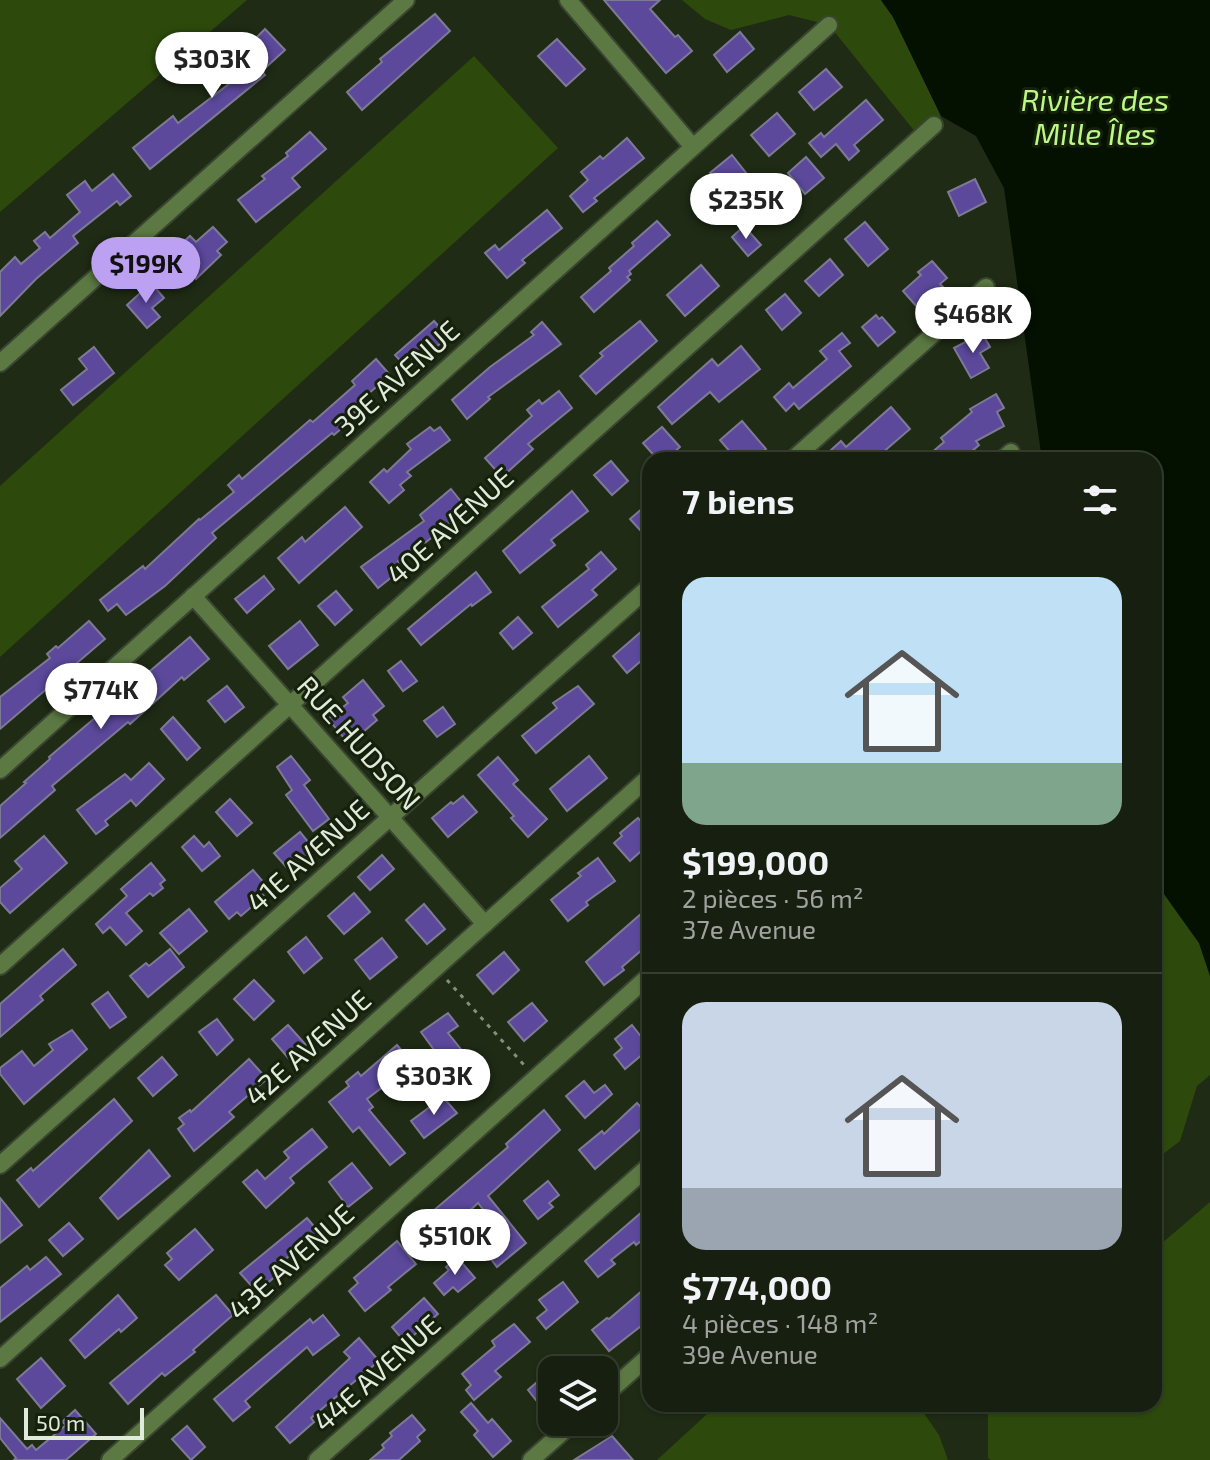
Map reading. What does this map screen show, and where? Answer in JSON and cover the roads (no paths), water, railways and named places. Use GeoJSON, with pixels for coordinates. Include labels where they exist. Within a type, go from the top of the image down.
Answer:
{"type":"FeatureCollection","features":[{"type":"Feature","properties":{"kind":"street"},"geometry":{"type":"LineString","coordinates":[[0,363],[406,0]]}},
{"type":"Feature","properties":{"kind":"street"},"geometry":{"type":"LineString","coordinates":[[568,0],[693,147]]}},
{"type":"Feature","properties":{"kind":"street","name":"39E AVENUE"},"geometry":{"type":"LineString","coordinates":[[0,770],[829,25]]}},
{"type":"Feature","properties":{"kind":"street","name":"40E AVENUE"},"geometry":{"type":"LineString","coordinates":[[0,966],[934,125]]}},
{"type":"Feature","properties":{"kind":"street"},"geometry":{"type":"LineString","coordinates":[[801,452],[986,287]]}},
{"type":"Feature","properties":{"kind":"street","name":"41E AVENUE"},"geometry":{"type":"LineString","coordinates":[[0,1165],[642,593]]}},
{"type":"Feature","properties":{"kind":"street","name":"RUE HUDSON"},"geometry":{"type":"LineString","coordinates":[[193,596],[485,924]]}},
{"type":"Feature","properties":{"kind":"street","name":"42E AVENUE"},"geometry":{"type":"LineString","coordinates":[[0,1359],[642,783]]}},
{"type":"Feature","properties":{"kind":"street","name":"43E AVENUE"},"geometry":{"type":"LineString","coordinates":[[110,1460],[642,982]]}},
{"type":"Feature","properties":{"kind":"street","name":"44E AVENUE"},"geometry":{"type":"LineString","coordinates":[[317,1460],[642,1172]]}},
{"type":"Feature","properties":{"kind":"street"},"geometry":{"type":"LineString","coordinates":[[618,1384],[642,1362]]}},
{"type":"Feature","properties":{"kind":"street"},"geometry":{"type":"LineString","coordinates":[[531,1460],[558,1436]]}},
{"type":"Feature","properties":{"kind":"water","name":"Rivière des Mille Îles"},"geometry":{"type":"Polygon","coordinates":[[[881,0],[1210,0],[1210,976],[1199,943],[1162,891],[1162,452],[1041,452],[1004,188],[976,136],[941,116],[893,17],[881,0]]]}}]}
